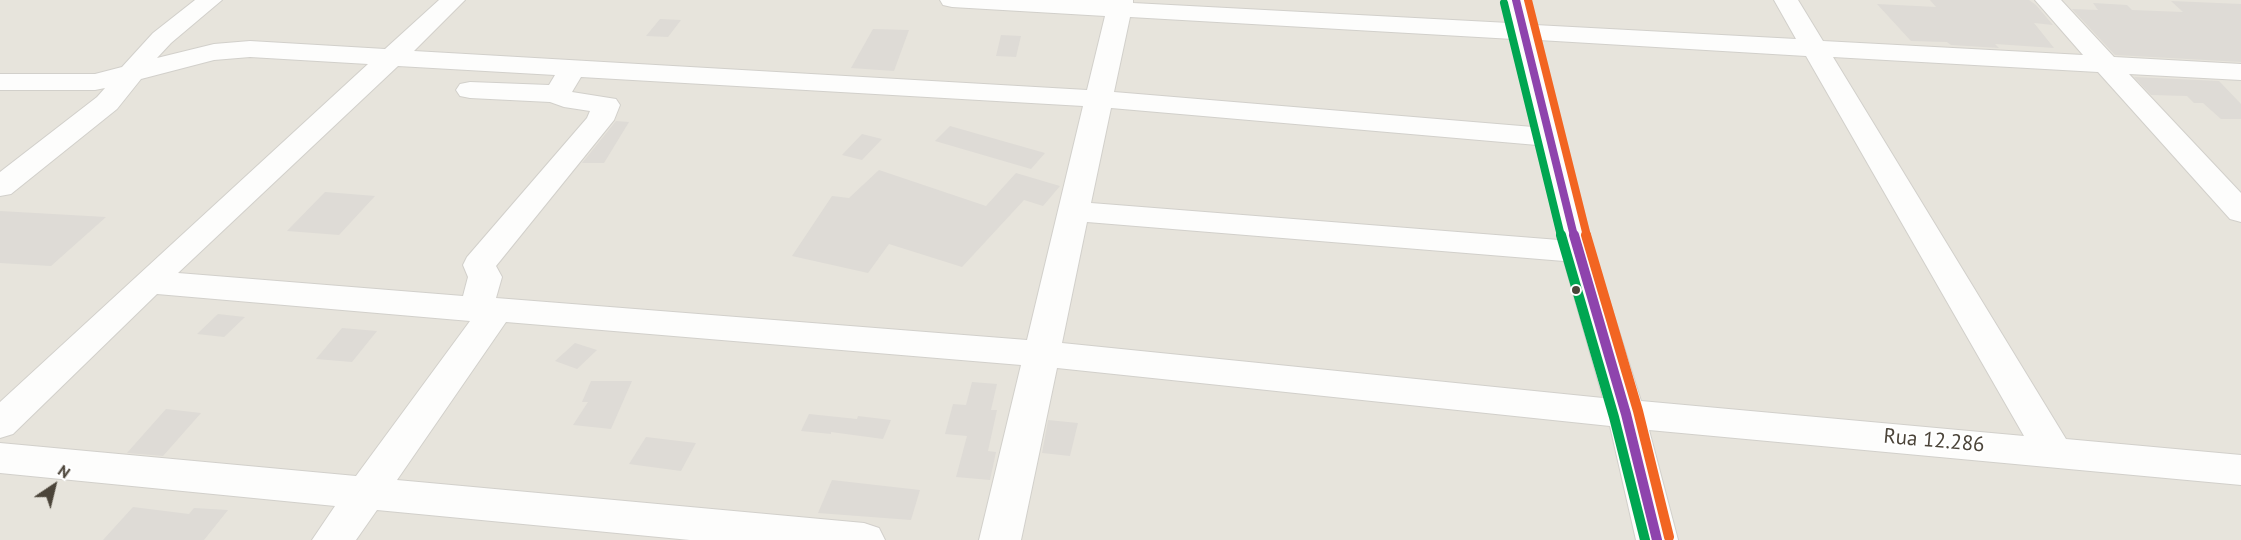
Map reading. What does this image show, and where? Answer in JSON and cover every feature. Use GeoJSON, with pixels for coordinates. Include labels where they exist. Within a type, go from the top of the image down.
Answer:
{"type":"FeatureCollection","features":[{"type":"Feature","properties":{"kind":"street"},"geometry":{"type":"LineString","coordinates":[[0,187],[107,103],[128,75],[162,38],[210,0]]}},
{"type":"Feature","properties":{"kind":"street"},"geometry":{"type":"LineString","coordinates":[[0,424],[149,282],[453,0]]}},
{"type":"Feature","properties":{"kind":"street"},"geometry":{"type":"LineString","coordinates":[[952,0],[1120,5],[1524,31],[2241,72]]}},
{"type":"Feature","properties":{"kind":"street"},"geometry":{"type":"LineString","coordinates":[[1516,0],[1578,252],[1626,414],[1657,540]]}},
{"type":"Feature","properties":{"kind":"street"},"geometry":{"type":"LineString","coordinates":[[1786,0],[2053,451]]}},
{"type":"Feature","properties":{"kind":"street"},"geometry":{"type":"LineString","coordinates":[[2047,0],[2241,212]]}},
{"type":"Feature","properties":{"kind":"street"},"geometry":{"type":"LineString","coordinates":[[1000,540],[1075,211],[1097,99],[1120,5]]}},
{"type":"Feature","properties":{"kind":"street"},"geometry":{"type":"LineString","coordinates":[[0,82],[75,84],[128,75],[232,49],[392,56],[1097,99],[1550,137]]}},
{"type":"Feature","properties":{"kind":"street"},"geometry":{"type":"LineString","coordinates":[[557,94],[573,68]]}},
{"type":"Feature","properties":{"kind":"street"},"geometry":{"type":"LineString","coordinates":[[333,540],[367,494],[483,310],[482,292],[485,277],[479,265],[600,120],[606,105],[564,99],[557,94],[470,90]]}},
{"type":"Feature","properties":{"kind":"street"},"geometry":{"type":"LineString","coordinates":[[1075,211],[1578,252]]}},
{"type":"Feature","properties":{"kind":"street","name":"Rua 12.286"},"geometry":{"type":"LineString","coordinates":[[149,282],[1041,354],[1626,414],[2053,451],[2241,470]]}},
{"type":"Feature","properties":{"kind":"street"},"geometry":{"type":"LineString","coordinates":[[0,458],[864,540]]}},
{"type":"Feature","properties":{"kind":"shaded area"},"geometry":{"type":"Polygon","coordinates":[[[0,0],[2241,0],[2241,540],[0,540],[0,0]]]}},
{"type":"Feature","properties":{"kind":"building"},"geometry":{"type":"Polygon","coordinates":[[[1930,0],[2029,0],[2053,25],[2034,23],[2054,48],[1995,44],[1999,48],[1951,45],[1947,42],[1911,41],[1877,4],[1936,7],[1930,0]]]}},
{"type":"Feature","properties":{"kind":"building"},"geometry":{"type":"Polygon","coordinates":[[[2171,1],[2241,4],[2241,62],[2115,55],[2072,9],[2098,10],[2093,3],[2127,5],[2132,10],[2183,12],[2171,1]]]}},
{"type":"Feature","properties":{"kind":"building"},"geometry":{"type":"Polygon","coordinates":[[[660,19],[681,20],[668,37],[646,36],[660,19]]]}},
{"type":"Feature","properties":{"kind":"building"},"geometry":{"type":"Polygon","coordinates":[[[873,29],[909,30],[894,71],[851,68],[873,29]]]}},
{"type":"Feature","properties":{"kind":"building"},"geometry":{"type":"Polygon","coordinates":[[[1001,35],[1021,36],[1016,57],[996,56],[1001,35]]]}},
{"type":"Feature","properties":{"kind":"building"},"geometry":{"type":"Polygon","coordinates":[[[2134,77],[2219,81],[2241,104],[2241,119],[2221,119],[2203,103],[2194,103],[2187,96],[2151,95],[2134,77]]]}},
{"type":"Feature","properties":{"kind":"building"},"geometry":{"type":"Polygon","coordinates":[[[616,121],[629,122],[604,163],[582,163],[616,121]]]}},
{"type":"Feature","properties":{"kind":"building"},"geometry":{"type":"Polygon","coordinates":[[[950,126],[1045,153],[1031,169],[935,141],[950,126]]]}},
{"type":"Feature","properties":{"kind":"building"},"geometry":{"type":"Polygon","coordinates":[[[862,134],[882,139],[862,160],[842,155],[862,134]]]}},
{"type":"Feature","properties":{"kind":"building"},"geometry":{"type":"Polygon","coordinates":[[[879,170],[986,206],[1016,173],[1060,186],[1043,206],[1024,200],[962,267],[889,244],[868,273],[792,256],[832,196],[849,198],[879,170]]]}},
{"type":"Feature","properties":{"kind":"building"},"geometry":{"type":"Polygon","coordinates":[[[325,192],[375,196],[339,235],[287,231],[325,192]]]}},
{"type":"Feature","properties":{"kind":"building"},"geometry":{"type":"Polygon","coordinates":[[[0,211],[106,217],[51,266],[0,263],[0,211]]]}},
{"type":"Feature","properties":{"kind":"building"},"geometry":{"type":"Polygon","coordinates":[[[218,314],[245,317],[224,337],[197,334],[218,314]]]}},
{"type":"Feature","properties":{"kind":"building"},"geometry":{"type":"Polygon","coordinates":[[[342,328],[377,331],[352,362],[316,359],[342,328]]]}},
{"type":"Feature","properties":{"kind":"building"},"geometry":{"type":"Polygon","coordinates":[[[575,343],[597,350],[577,369],[555,361],[575,343]]]}},
{"type":"Feature","properties":{"kind":"building"},"geometry":{"type":"Polygon","coordinates":[[[591,381],[632,381],[611,429],[573,425],[588,402],[582,402],[591,381]]]}},
{"type":"Feature","properties":{"kind":"building"},"geometry":{"type":"Polygon","coordinates":[[[972,382],[997,384],[991,410],[997,410],[988,451],[996,452],[990,480],[956,477],[967,436],[945,434],[953,404],[966,405],[972,382]]]}},
{"type":"Feature","properties":{"kind":"building"},"geometry":{"type":"Polygon","coordinates":[[[166,409],[201,413],[163,456],[127,453],[166,409]]]}},
{"type":"Feature","properties":{"kind":"building"},"geometry":{"type":"Polygon","coordinates":[[[809,414],[891,420],[883,439],[831,432],[831,434],[801,431],[809,414]]]}},
{"type":"Feature","properties":{"kind":"building"},"geometry":{"type":"Polygon","coordinates":[[[1048,420],[1078,423],[1070,456],[1042,453],[1048,420]]]}},
{"type":"Feature","properties":{"kind":"building"},"geometry":{"type":"Polygon","coordinates":[[[646,437],[696,443],[681,471],[629,464],[646,437]]]}},
{"type":"Feature","properties":{"kind":"building"},"geometry":{"type":"Polygon","coordinates":[[[832,480],[920,490],[911,520],[818,513],[832,480]]]}},
{"type":"Feature","properties":{"kind":"building"},"geometry":{"type":"Polygon","coordinates":[[[133,507],[189,514],[194,508],[228,510],[204,540],[103,540],[133,507]]]}},
{"type":"Feature","properties":{"kind":"transit line"},"geometry":{"type":"LineString","coordinates":[[1516,0],[1578,252],[1626,414],[1657,540]]}},
{"type":"Feature","properties":{"kind":"transit line"},"geometry":{"type":"LineString","coordinates":[[1528,0],[1590,249],[1638,411],[1669,537]]}},
{"type":"Feature","properties":{"kind":"transit line"},"geometry":{"type":"LineString","coordinates":[[1504,3],[1566,255],[1614,417],[1645,540]]}}]}
